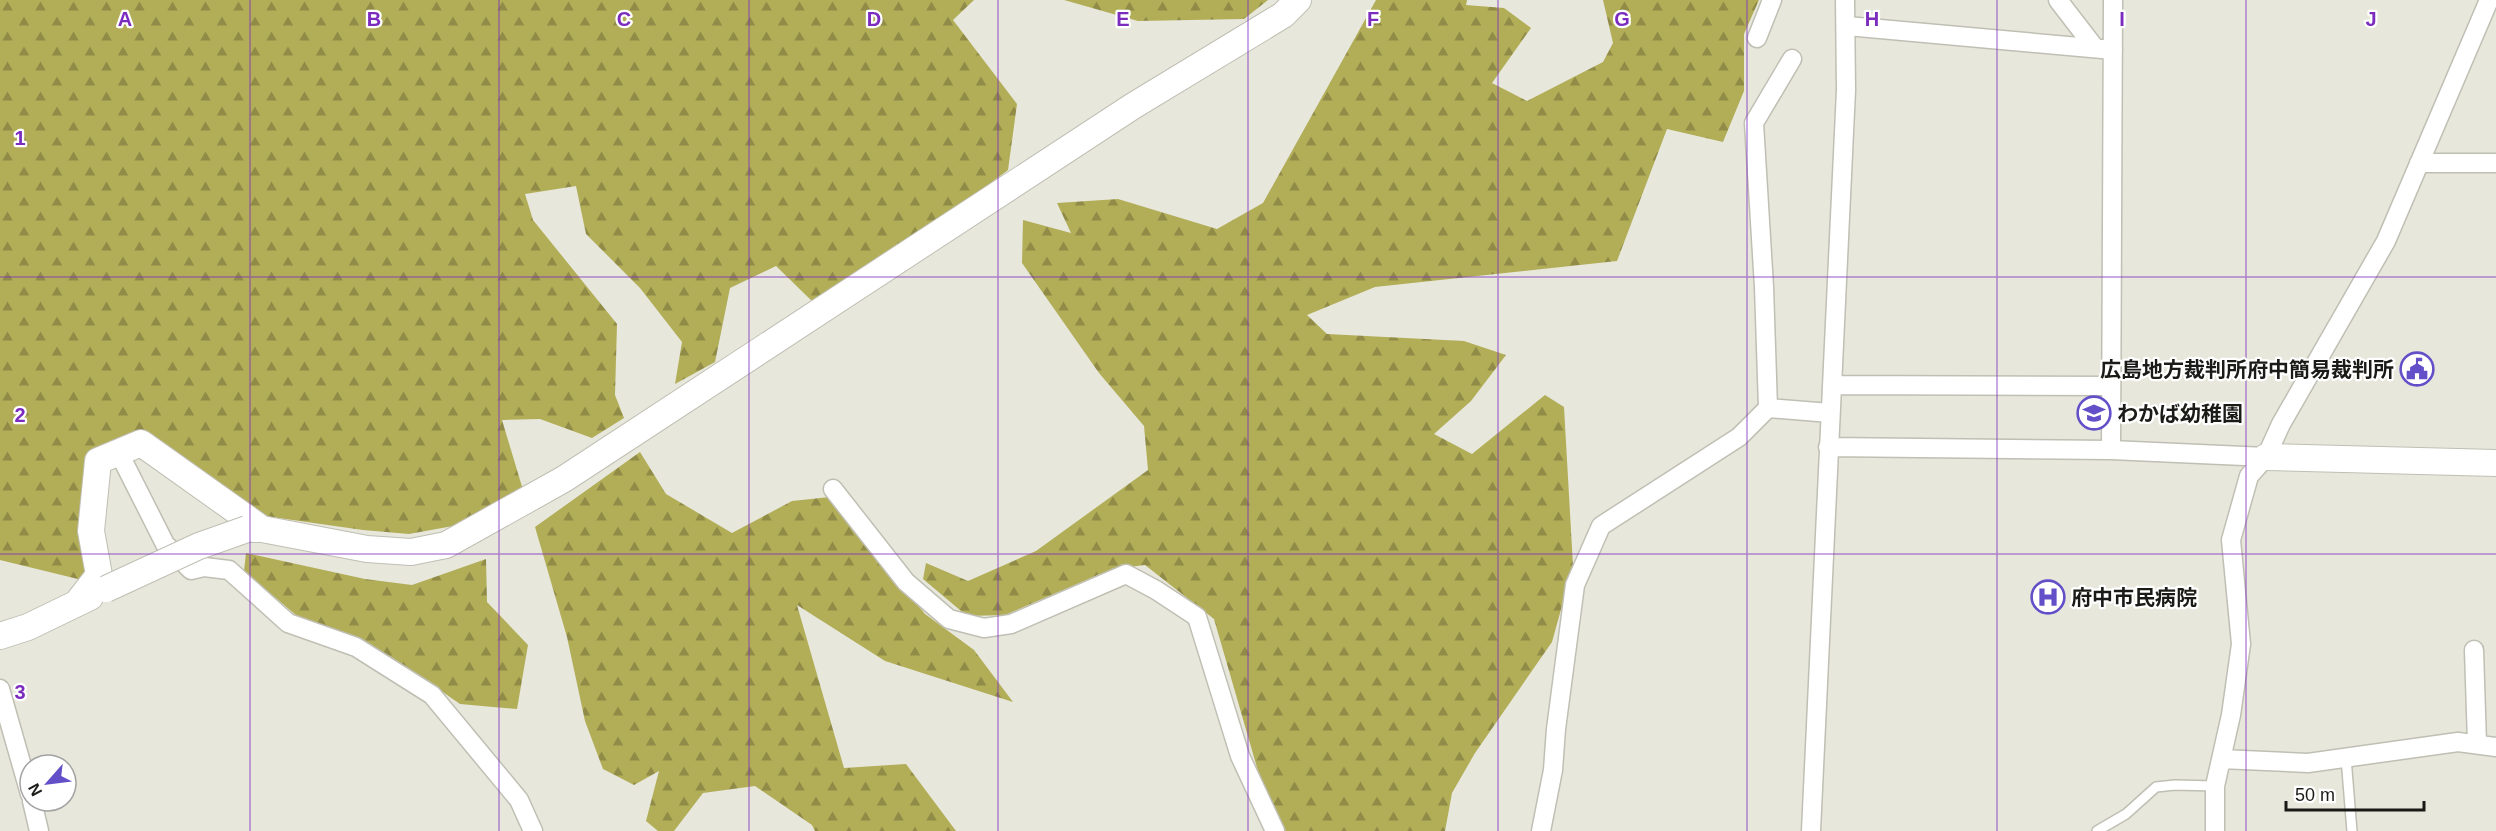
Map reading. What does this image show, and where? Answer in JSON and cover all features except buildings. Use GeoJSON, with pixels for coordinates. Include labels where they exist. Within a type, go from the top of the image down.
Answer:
{"type":"FeatureCollection","features":[{"type":"Feature","properties":{"kind":"street"},"geometry":{"type":"LineString","coordinates":[[0,636],[28,627],[199,546],[255,529],[367,549],[411,552],[446,545],[564,479],[1133,106],[1283,15],[1298,0]]}},
{"type":"Feature","properties":{"kind":"street"},"geometry":{"type":"LineString","coordinates":[[1757,38],[1772,0]]}},
{"type":"Feature","properties":{"kind":"street"},"geometry":{"type":"LineString","coordinates":[[1811,831],[1846,90],[1845,0]]}},
{"type":"Feature","properties":{"kind":"street"},"geometry":{"type":"LineString","coordinates":[[2058,0],[2104,49]]}},
{"type":"Feature","properties":{"kind":"street"},"geometry":{"type":"LineString","coordinates":[[2111,450],[2104,49],[2113,0]]}},
{"type":"Feature","properties":{"kind":"street"},"geometry":{"type":"LineString","coordinates":[[2215,831],[2215,786],[2231,715],[2241,644],[2231,540],[2249,476],[2266,457],[2281,424],[2386,241],[2489,0]]}},
{"type":"Feature","properties":{"kind":"street"},"geometry":{"type":"LineString","coordinates":[[1847,26],[2104,49]]}},
{"type":"Feature","properties":{"kind":"street"},"geometry":{"type":"LineString","coordinates":[[1541,831],[1553,770],[1556,729],[1575,585],[1601,526],[1739,437],[1768,408],[1764,287],[1754,123],[1791,59]]}},
{"type":"Feature","properties":{"kind":"street"},"geometry":{"type":"LineString","coordinates":[[2419,163],[2496,163]]}},
{"type":"Feature","properties":{"kind":"street"},"geometry":{"type":"LineString","coordinates":[[1832,385],[2111,386]]}},
{"type":"Feature","properties":{"kind":"street"},"geometry":{"type":"LineString","coordinates":[[1768,408],[1830,413]]}},
{"type":"Feature","properties":{"kind":"street"},"geometry":{"type":"LineString","coordinates":[[77,603],[99,575],[91,531],[98,461],[118,451],[141,442],[255,529]]}},
{"type":"Feature","properties":{"kind":"street"},"geometry":{"type":"LineString","coordinates":[[1828,447],[2111,450],[2496,463]]}},
{"type":"Feature","properties":{"kind":"street"},"geometry":{"type":"LineString","coordinates":[[118,451],[165,544],[191,570],[204,567],[229,570],[288,623],[356,647],[432,695],[519,800],[533,831]]}},
{"type":"Feature","properties":{"kind":"street"},"geometry":{"type":"LineString","coordinates":[[833,489],[906,582],[949,619],[984,628],[1011,624],[1126,574],[1156,590],[1197,617],[1240,756],[1275,831]]}},
{"type":"Feature","properties":{"kind":"street"},"geometry":{"type":"LineString","coordinates":[[2474,650],[2476,744]]}},
{"type":"Feature","properties":{"kind":"street"},"geometry":{"type":"LineString","coordinates":[[0,689],[18,753]]}},
{"type":"Feature","properties":{"kind":"street"},"geometry":{"type":"LineString","coordinates":[[2221,759],[2308,763],[2458,742],[2496,747]]}},
{"type":"Feature","properties":{"kind":"street"},"geometry":{"type":"LineString","coordinates":[[35,813],[39,831]]}},
{"type":"Feature","properties":{"kind":"lane"},"geometry":{"type":"LineString","coordinates":[[2346,758],[2352,831]]}},
{"type":"Feature","properties":{"kind":"lane"},"geometry":{"type":"LineString","coordinates":[[2097,831],[2126,814],[2156,787],[2215,786]]}},
{"type":"Feature","properties":{"kind":"green space"},"geometry":{"type":"Polygon","coordinates":[[[0,0],[974,0],[953,20],[1017,104],[1008,170],[921,235],[813,302],[776,266],[730,288],[715,362],[675,384],[682,342],[640,288],[586,234],[576,186],[525,194],[533,220],[617,324],[615,395],[624,418],[592,438],[540,419],[502,420],[523,490],[464,524],[409,534],[363,530],[251,514],[139,434],[92,456],[86,581],[0,560],[0,0]]]}},
{"type":"Feature","properties":{"kind":"green space"},"geometry":{"type":"Polygon","coordinates":[[[1064,0],[1268,0],[1244,19],[1138,21],[1064,0]]]}},
{"type":"Feature","properties":{"kind":"green space"},"geometry":{"type":"Polygon","coordinates":[[[1376,0],[1467,0],[1466,5],[1504,8],[1531,28],[1492,83],[1527,101],[1603,62],[1613,43],[1603,0],[1759,0],[1744,34],[1744,91],[1723,142],[1667,129],[1617,261],[1375,287],[1307,315],[1327,334],[1464,341],[1506,355],[1471,401],[1434,434],[1472,454],[1545,395],[1564,407],[1573,566],[1552,642],[1475,753],[1452,793],[1445,831],[1285,831],[1258,771],[1214,619],[1145,565],[1112,569],[1005,615],[967,616],[923,579],[926,563],[968,581],[1036,551],[1148,470],[1144,426],[1099,373],[1022,263],[1023,220],[1071,233],[1057,203],[1118,199],[1217,229],[1263,203],[1376,0]]]}},
{"type":"Feature","properties":{"kind":"green space"},"geometry":{"type":"Polygon","coordinates":[[[640,452],[666,494],[732,533],[792,501],[830,497],[925,614],[974,650],[1013,702],[885,661],[797,605],[844,768],[906,764],[956,831],[815,831],[812,825],[755,786],[703,793],[674,831],[658,831],[646,821],[659,771],[634,785],[603,769],[585,721],[567,637],[535,527],[640,452]]]}},
{"type":"Feature","properties":{"kind":"green space"},"geometry":{"type":"Polygon","coordinates":[[[246,553],[365,579],[412,585],[486,559],[487,602],[528,645],[517,709],[460,704],[424,679],[342,633],[297,616],[244,571],[246,553]]]}},
{"type":"Feature","properties":{"kind":"place","name":"広島地方裁判所府中簡易裁判所"},"geometry":{"type":"Point","coordinates":[2417,369]}},
{"type":"Feature","properties":{"kind":"place","name":"わかば幼稚園"},"geometry":{"type":"Point","coordinates":[2094,413]}},
{"type":"Feature","properties":{"kind":"place","name":"府中市民病院"},"geometry":{"type":"Point","coordinates":[2048,597]}}]}
